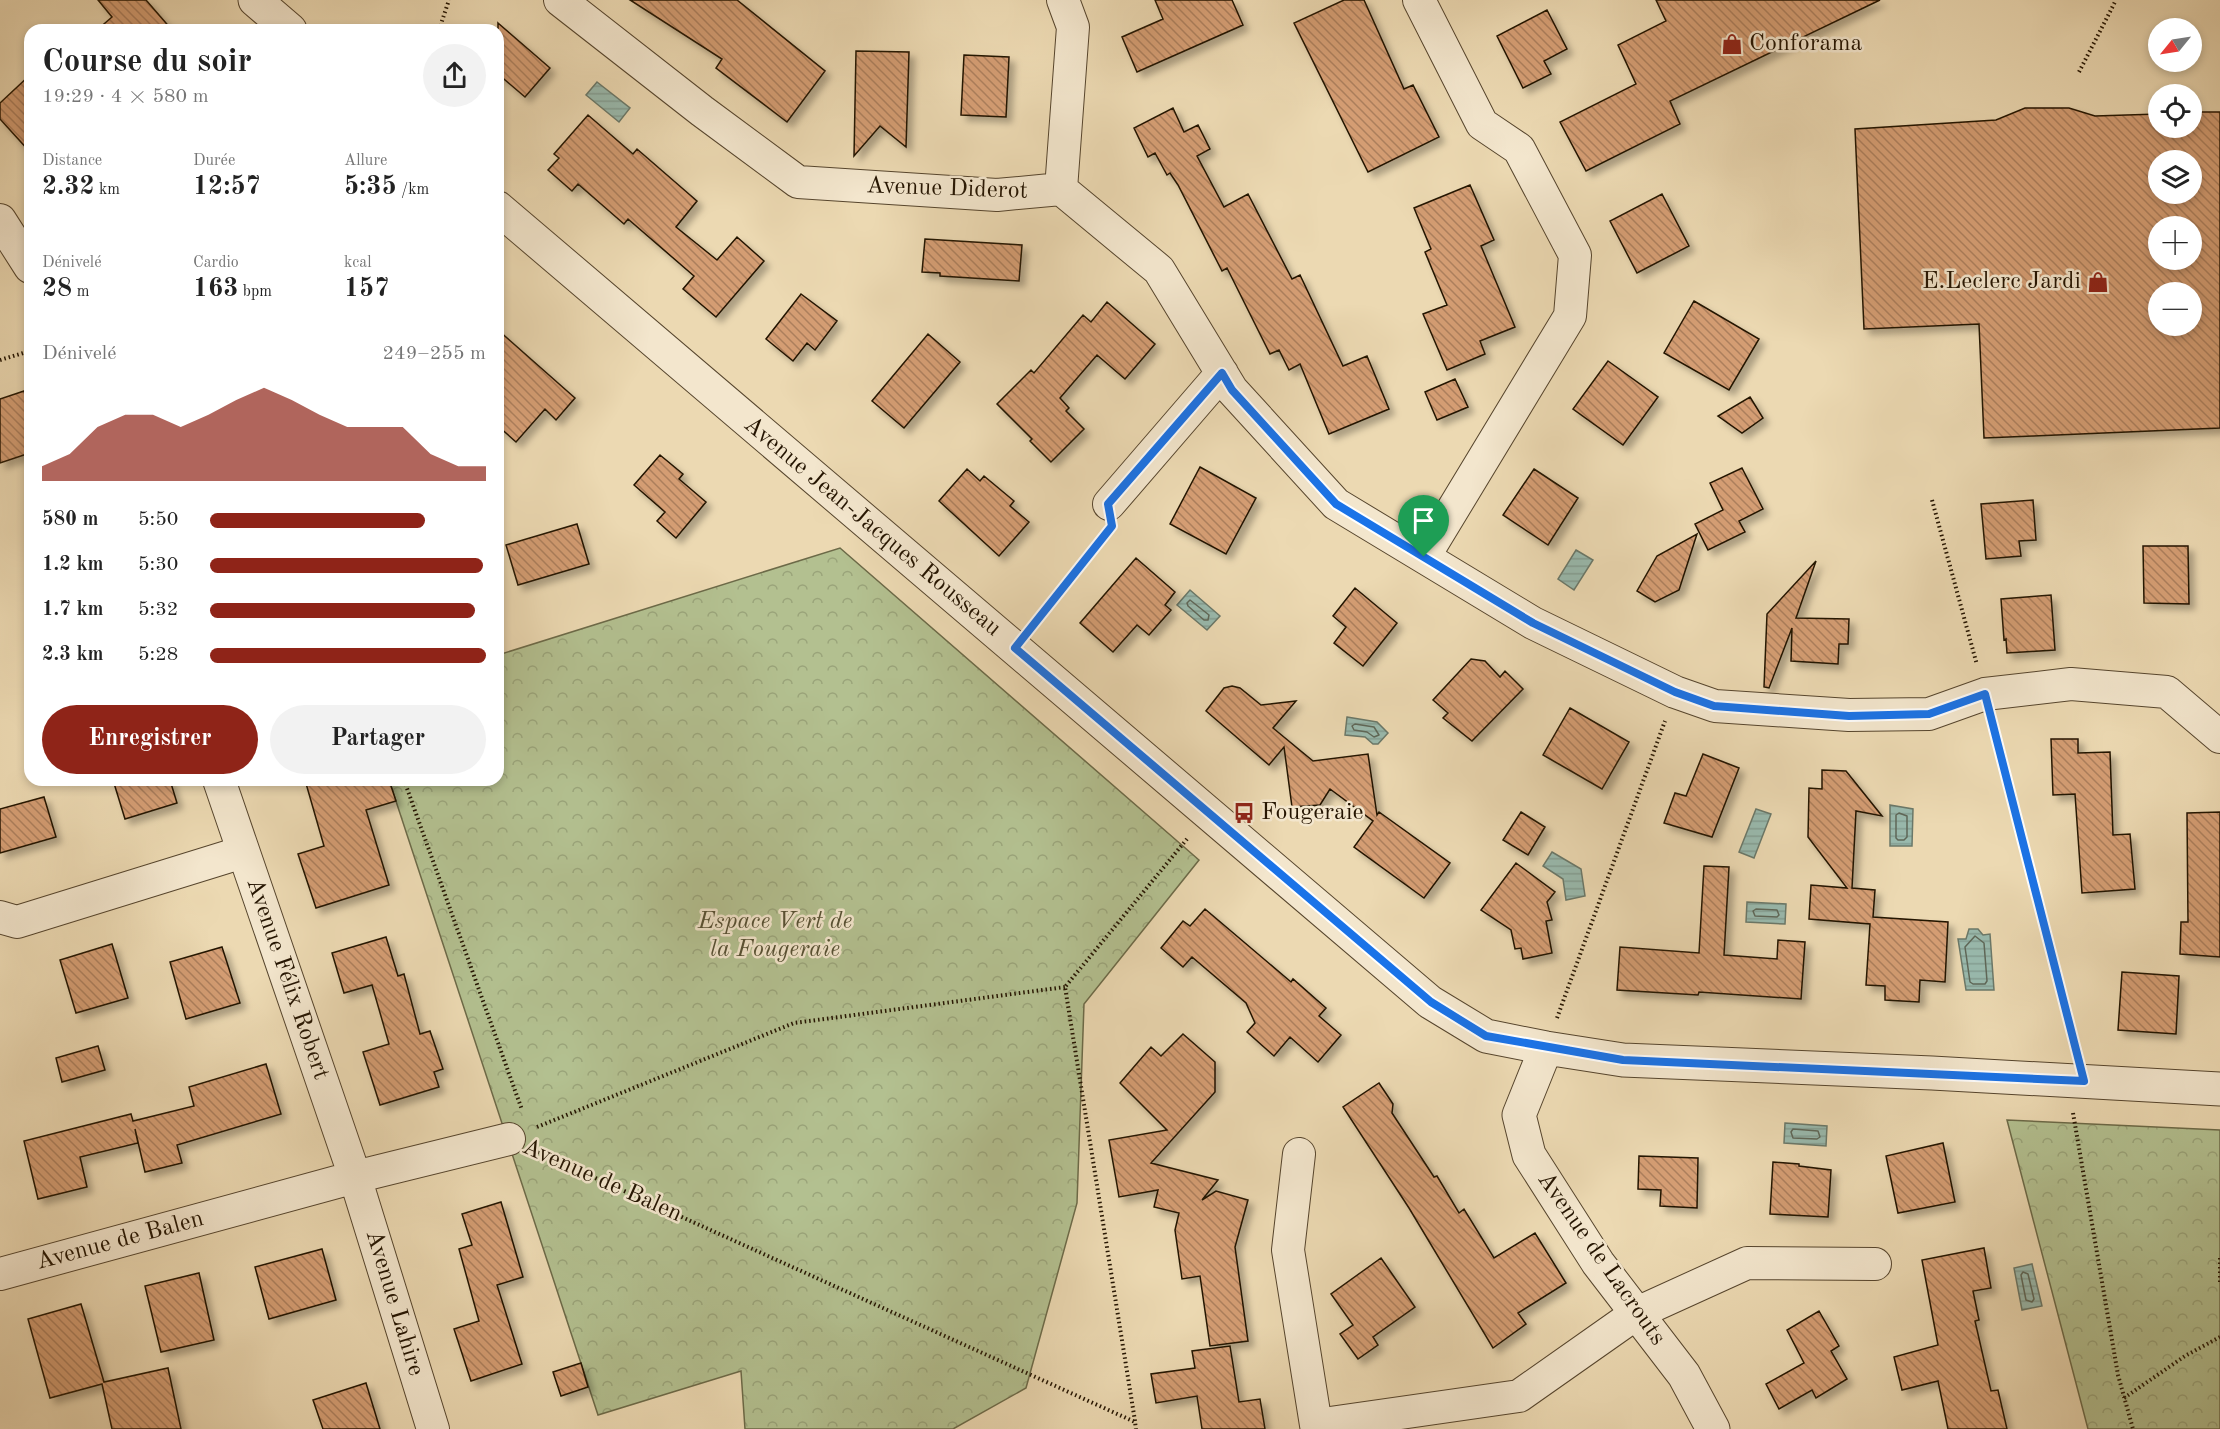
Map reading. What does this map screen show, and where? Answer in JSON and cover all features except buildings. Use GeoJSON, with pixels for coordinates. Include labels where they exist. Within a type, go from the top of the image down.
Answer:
{"type":"FeatureCollection","features":[{"type":"Feature","properties":{"kind":"street"},"geometry":{"type":"LineString","coordinates":[[255,0],[283,24]]}},
{"type":"Feature","properties":{"kind":"street","name":"Avenue Diderot"},"geometry":{"type":"LineString","coordinates":[[560,0],[702,111],[798,182],[997,195],[1061,189],[1159,270],[1232,390],[1336,504],[1533,623],[1675,692],[1714,706],[1849,716],[1929,714],[1985,694],[2072,684],[2168,692],[2220,737]]}},
{"type":"Feature","properties":{"kind":"street"},"geometry":{"type":"LineString","coordinates":[[1061,189],[1073,27],[1063,0]]}},
{"type":"Feature","properties":{"kind":"street"},"geometry":{"type":"LineString","coordinates":[[1419,0],[1482,124],[1519,149],[1575,255],[1570,316],[1424,557]]}},
{"type":"Feature","properties":{"kind":"street","name":"Avenue Jean-Jacques Rousseau"},"geometry":{"type":"LineString","coordinates":[[504,213],[1431,1002],[1486,1036],[1623,1060],[2220,1089]]}},
{"type":"Feature","properties":{"kind":"street"},"geometry":{"type":"LineString","coordinates":[[0,220],[24,258]]}},
{"type":"Feature","properties":{"kind":"street"},"geometry":{"type":"LineString","coordinates":[[1108,504],[1222,373]]}},
{"type":"Feature","properties":{"kind":"street","name":"Avenue Félix Robert"},"geometry":{"type":"LineString","coordinates":[[221,786],[356,1177]]}},
{"type":"Feature","properties":{"kind":"street"},"geometry":{"type":"LineString","coordinates":[[0,917],[17,922],[243,852]]}},
{"type":"Feature","properties":{"kind":"street","name":"Avenue de Lacrouts"},"geometry":{"type":"LineString","coordinates":[[1546,1048],[1519,1115],[1529,1155],[1598,1263],[1684,1375],[1713,1429]]}},
{"type":"Feature","properties":{"kind":"street","name":"Avenue de Balen"},"geometry":{"type":"LineString","coordinates":[[0,1274],[519,1134]]}},
{"type":"Feature","properties":{"kind":"street"},"geometry":{"type":"LineString","coordinates":[[1299,1154],[1288,1250],[1316,1427],[1519,1396],[1637,1313],[1747,1263],[1875,1264]]}},
{"type":"Feature","properties":{"kind":"street","name":"Avenue Lahire"},"geometry":{"type":"LineString","coordinates":[[356,1177],[433,1429]]}},
{"type":"Feature","properties":{"kind":"path"},"geometry":{"type":"LineString","coordinates":[[441,24],[448,0]]}},
{"type":"Feature","properties":{"kind":"path"},"geometry":{"type":"LineString","coordinates":[[2079,72],[2116,0]]}},
{"type":"Feature","properties":{"kind":"path"},"geometry":{"type":"LineString","coordinates":[[0,360],[24,353]]}},
{"type":"Feature","properties":{"kind":"path"},"geometry":{"type":"LineString","coordinates":[[1932,500],[1985,694],[2076,1081],[2118,1375],[2133,1429]]}},
{"type":"Feature","properties":{"kind":"path"},"geometry":{"type":"LineString","coordinates":[[1015,648],[1112,526],[1108,504]]}},
{"type":"Feature","properties":{"kind":"path"},"geometry":{"type":"LineString","coordinates":[[1546,1048],[1675,692]]}},
{"type":"Feature","properties":{"kind":"path"},"geometry":{"type":"LineString","coordinates":[[406,786],[519,1134],[794,1023],[1065,987],[1208,813]]}},
{"type":"Feature","properties":{"kind":"path"},"geometry":{"type":"LineString","coordinates":[[1065,987],[1136,1429]]}},
{"type":"Feature","properties":{"kind":"path","name":"Avenue de Balen"},"geometry":{"type":"LineString","coordinates":[[519,1134],[1135,1422]]}},
{"type":"Feature","properties":{"kind":"path"},"geometry":{"type":"LineString","coordinates":[[2220,1258],[2220,1285]]}},
{"type":"Feature","properties":{"kind":"path"},"geometry":{"type":"LineString","coordinates":[[2124,1398],[2185,1356],[2220,1336]]}},
{"type":"Feature","properties":{"kind":"green space","name":"Espace Vert de la Fougeraie"},"geometry":{"type":"Polygon","coordinates":[[[840,548],[1199,860],[1084,1004],[1077,1203],[1026,1388],[953,1429],[745,1429],[741,1371],[598,1415],[391,786],[504,786],[504,653],[840,548]]]}},
{"type":"Feature","properties":{"kind":"green space"},"geometry":{"type":"Polygon","coordinates":[[[2007,1120],[2220,1130],[2220,1429],[2088,1429],[2007,1120]]]}},
{"type":"Feature","properties":{"kind":"water"},"geometry":{"type":"Polygon","coordinates":[[[597,82],[630,108],[619,122],[586,95],[597,82]]]}},
{"type":"Feature","properties":{"kind":"water"},"geometry":{"type":"Polygon","coordinates":[[[1576,550],[1593,560],[1574,590],[1558,579],[1576,550]]]}},
{"type":"Feature","properties":{"kind":"water"},"geometry":{"type":"Polygon","coordinates":[[[1190,590],[1220,616],[1207,630],[1177,605],[1190,590]]]}},
{"type":"Feature","properties":{"kind":"water"},"geometry":{"type":"Polygon","coordinates":[[[1347,717],[1377,722],[1388,733],[1378,744],[1373,744],[1365,737],[1345,735],[1347,717]]]}},
{"type":"Feature","properties":{"kind":"water"},"geometry":{"type":"Polygon","coordinates":[[[1890,805],[1913,809],[1912,846],[1890,846],[1890,805]]]}},
{"type":"Feature","properties":{"kind":"water"},"geometry":{"type":"Polygon","coordinates":[[[1756,809],[1771,814],[1754,858],[1739,852],[1756,809]]]}},
{"type":"Feature","properties":{"kind":"water"},"geometry":{"type":"Polygon","coordinates":[[[1552,852],[1581,869],[1585,896],[1566,900],[1563,879],[1543,866],[1552,852]]]}},
{"type":"Feature","properties":{"kind":"water"},"geometry":{"type":"Polygon","coordinates":[[[1747,902],[1786,904],[1785,924],[1746,922],[1747,902]]]}},
{"type":"Feature","properties":{"kind":"water"},"geometry":{"type":"Polygon","coordinates":[[[1969,929],[1978,929],[1983,935],[1990,934],[1994,990],[1966,990],[1958,939],[1966,939],[1969,929]]]}},
{"type":"Feature","properties":{"kind":"water"},"geometry":{"type":"Polygon","coordinates":[[[1785,1123],[1827,1126],[1826,1146],[1784,1143],[1785,1123]]]}},
{"type":"Feature","properties":{"kind":"water"},"geometry":{"type":"Polygon","coordinates":[[[2032,1264],[2042,1306],[2022,1310],[2014,1268],[2032,1264]]]}},
{"type":"Feature","properties":{"kind":"place","name":"Conforama"},"geometry":{"type":"Point","coordinates":[1732,44]}},
{"type":"Feature","properties":{"kind":"place","name":"E.Leclerc Jardi"},"geometry":{"type":"Point","coordinates":[2098,282]}},
{"type":"Feature","properties":{"kind":"place","name":"Fougeraie"},"geometry":{"type":"Point","coordinates":[1244,813]}},
{"type":"Feature","properties":{"kind":"route"},"geometry":{"type":"LineString","coordinates":[[1222,373],[1232,390],[1336,504],[1424,557],[1533,623],[1675,692],[1714,706],[1849,716],[1929,714],[1985,694],[2084,1081],[1623,1060],[1486,1036],[1431,1002],[1015,648],[1112,526],[1108,504],[1222,373]]}}]}
